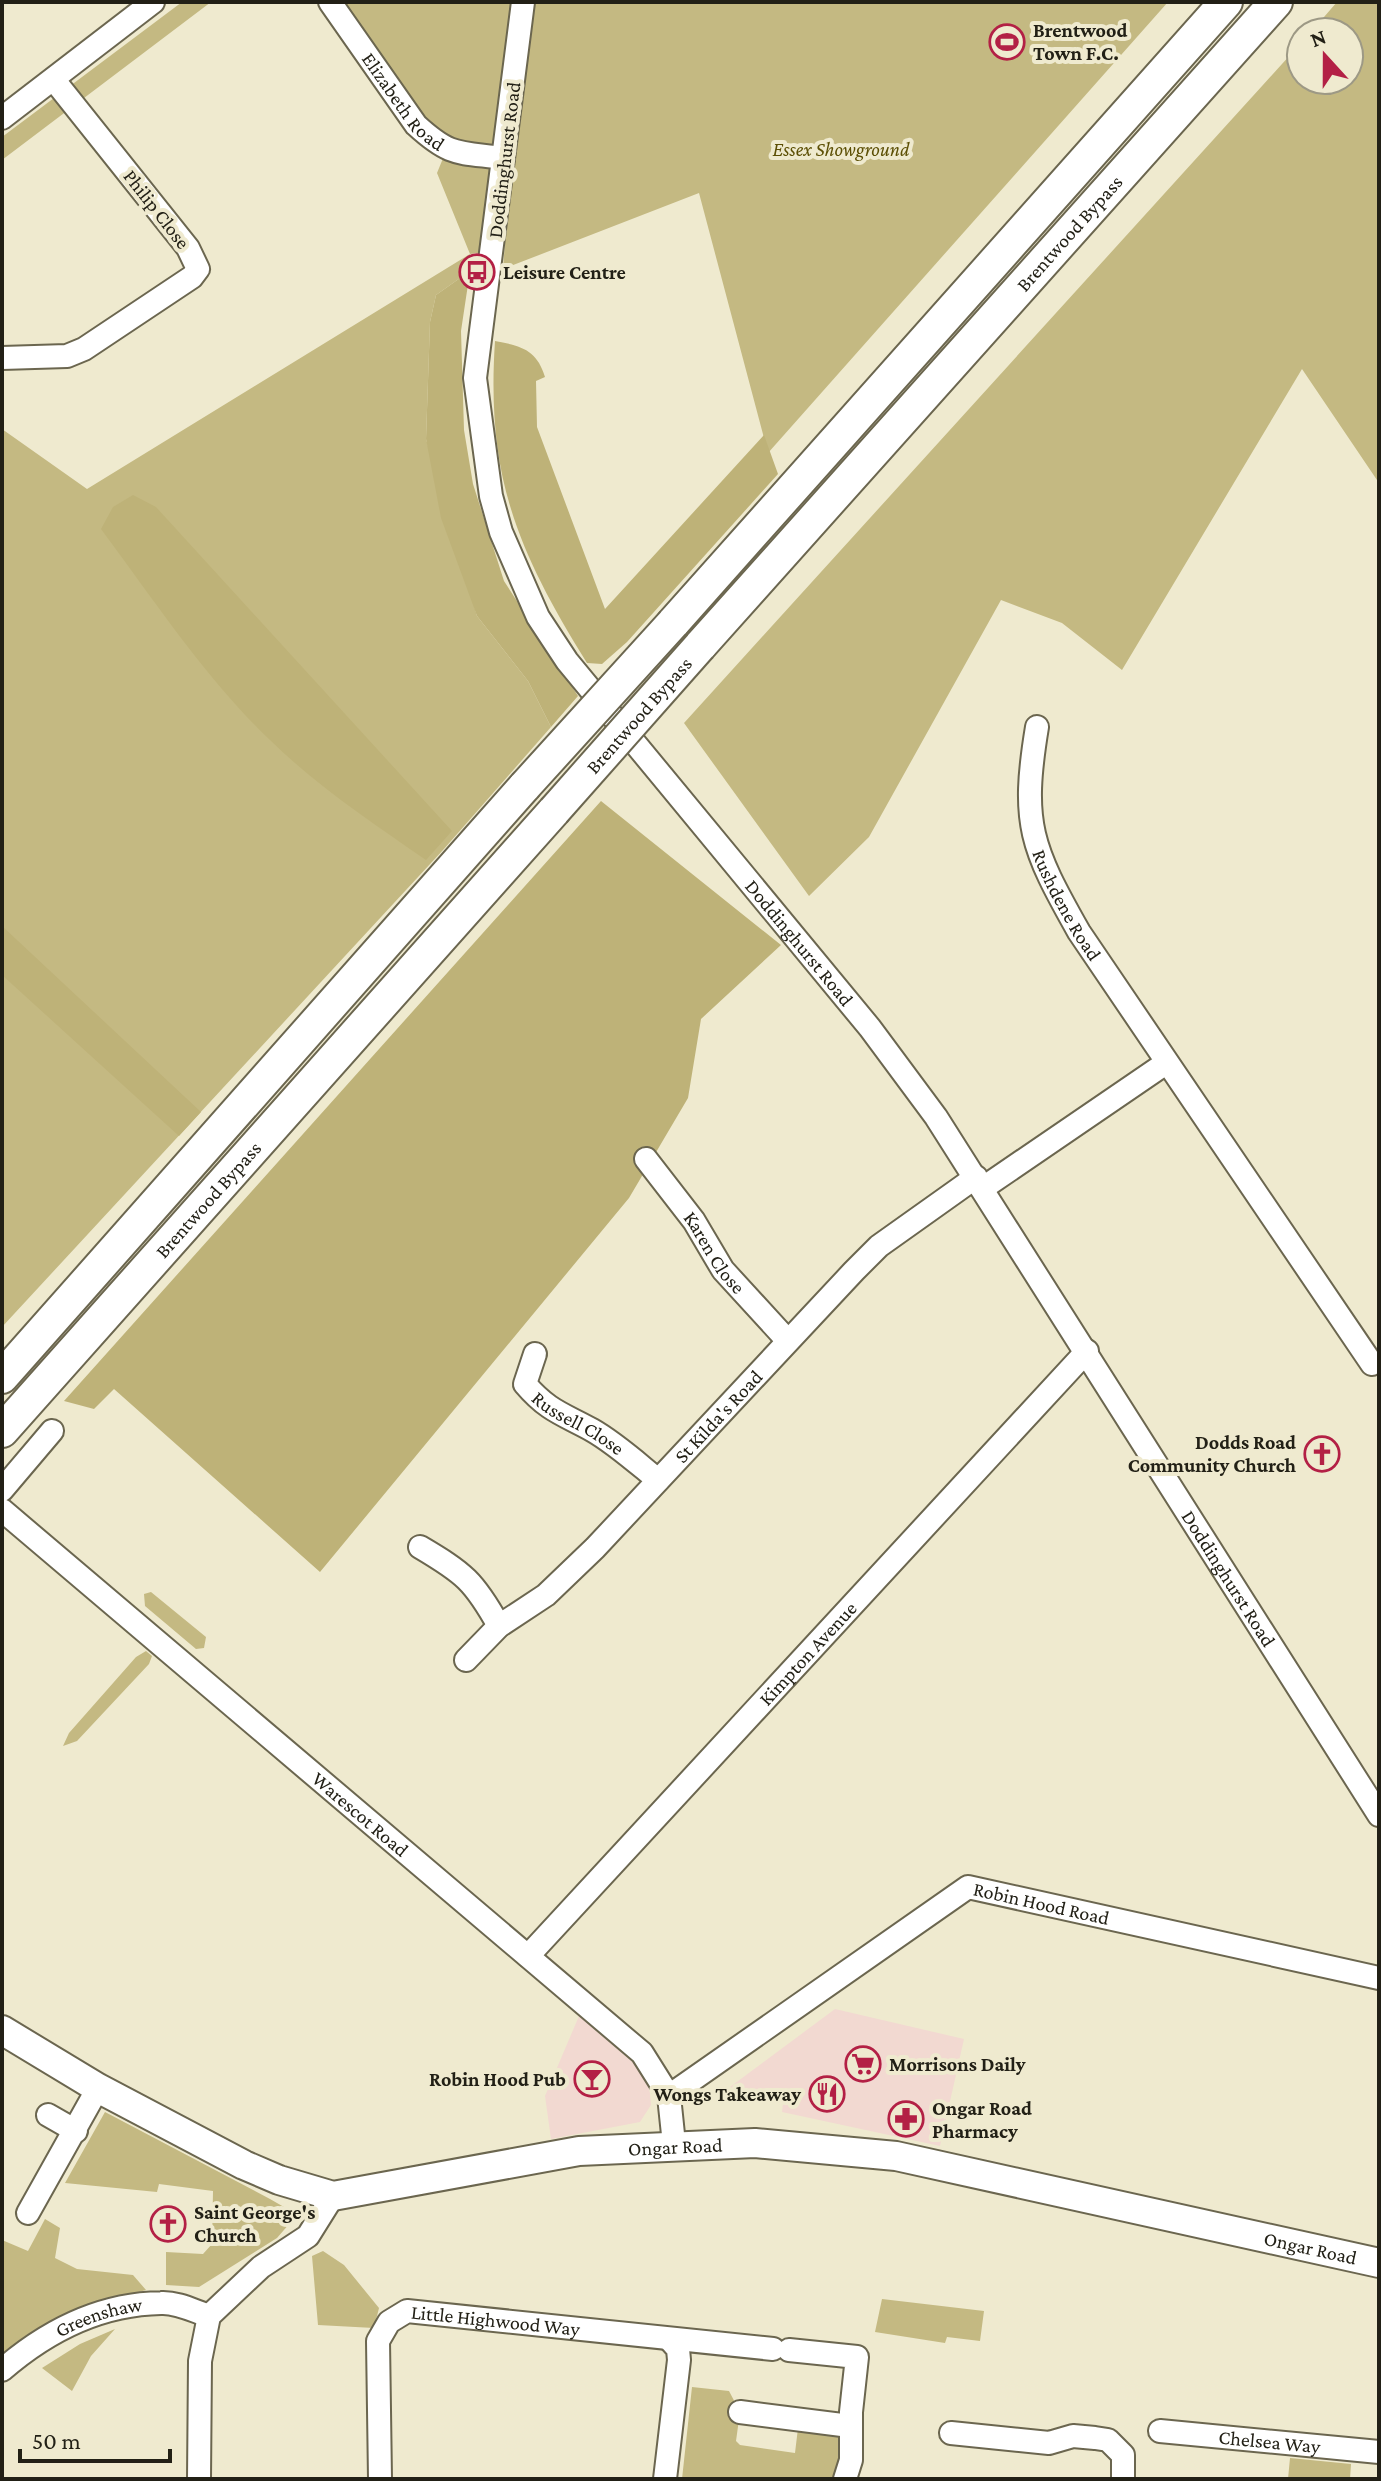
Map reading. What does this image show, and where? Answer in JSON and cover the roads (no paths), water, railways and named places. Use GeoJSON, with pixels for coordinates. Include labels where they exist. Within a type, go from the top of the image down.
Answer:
{"type":"FeatureCollection","features":[{"type":"Feature","properties":{"kind":"highway","name":"Brentwood Bypass"},"geometry":{"type":"LineString","coordinates":[[2,1377],[1226,2]]}},
{"type":"Feature","properties":{"kind":"highway","name":"Brentwood Bypass"},"geometry":{"type":"LineString","coordinates":[[2,1431],[1276,2]]}},
{"type":"Feature","properties":{"kind":"main road","name":"Ongar Road"},"geometry":{"type":"LineString","coordinates":[[2,2030],[98,2088],[244,2165],[279,2180],[333,2196],[572,2151],[674,2144],[755,2143],[896,2156],[1379,2263]]}},
{"type":"Feature","properties":{"kind":"street"},"geometry":{"type":"LineString","coordinates":[[2,118],[153,2]]}},
{"type":"Feature","properties":{"kind":"street","name":"Elizabeth Road"},"geometry":{"type":"LineString","coordinates":[[330,2],[412,119],[430,137],[446,151],[503,158]]}},
{"type":"Feature","properties":{"kind":"street","name":"Doddinghurst Road"},"geometry":{"type":"LineString","coordinates":[[523,2],[475,378],[491,496],[513,565],[567,661],[870,1028],[980,1183],[1379,1815]]}},
{"type":"Feature","properties":{"kind":"street","name":"Philip Close"},"geometry":{"type":"LineString","coordinates":[[2,358],[67,356],[84,349],[192,277],[198,269],[188,248],[54,80]]}},
{"type":"Feature","properties":{"kind":"street","name":"Rushdene Road"},"geometry":{"type":"LineString","coordinates":[[1037,727],[1028,795],[1032,834],[1045,872],[1079,932],[1166,1063],[1372,1364]]}},
{"type":"Feature","properties":{"kind":"street"},"geometry":{"type":"LineString","coordinates":[[980,1183],[1166,1063]]}},
{"type":"Feature","properties":{"kind":"street","name":"Karen Close"},"geometry":{"type":"LineString","coordinates":[[646,1159],[694,1221],[723,1270],[788,1341]]}},
{"type":"Feature","properties":{"kind":"street","name":"St Kilda's Road"},"geometry":{"type":"LineString","coordinates":[[466,1660],[499,1626],[546,1595],[879,1246],[980,1183]]}},
{"type":"Feature","properties":{"kind":"street","name":"Kimpton Avenue"},"geometry":{"type":"LineString","coordinates":[[528,1956],[1087,1351]]}},
{"type":"Feature","properties":{"kind":"street","name":"Russell Close"},"geometry":{"type":"LineString","coordinates":[[535,1354],[525,1384],[538,1399],[548,1409],[593,1430],[658,1480]]}},
{"type":"Feature","properties":{"kind":"street"},"geometry":{"type":"LineString","coordinates":[[2,1490],[52,1431]]}},
{"type":"Feature","properties":{"kind":"street","name":"Warescot Road"},"geometry":{"type":"LineString","coordinates":[[2,1510],[642,2053],[669,2096],[674,2144]]}},
{"type":"Feature","properties":{"kind":"street"},"geometry":{"type":"LineString","coordinates":[[420,1547],[464,1574],[478,1589],[499,1626]]}},
{"type":"Feature","properties":{"kind":"street","name":"Robin Hood Road"},"geometry":{"type":"LineString","coordinates":[[669,2096],[968,1887],[1379,1978]]}},
{"type":"Feature","properties":{"kind":"street"},"geometry":{"type":"LineString","coordinates":[[28,2213],[98,2088]]}},
{"type":"Feature","properties":{"kind":"street"},"geometry":{"type":"LineString","coordinates":[[48,2115],[76,2131]]}},
{"type":"Feature","properties":{"kind":"street"},"geometry":{"type":"LineString","coordinates":[[199,2479],[200,2361],[209,2316],[261,2267],[305,2239],[320,2222],[333,2196]]}},
{"type":"Feature","properties":{"kind":"street","name":"Greenshaw"},"geometry":{"type":"LineString","coordinates":[[2,2370],[43,2337],[83,2318],[109,2310],[179,2305],[209,2316]]}},
{"type":"Feature","properties":{"kind":"street","name":"Little Highwood Way"},"geometry":{"type":"LineString","coordinates":[[380,2479],[378,2341],[389,2322],[407,2311],[857,2357],[850,2426]]}},
{"type":"Feature","properties":{"kind":"street"},"geometry":{"type":"LineString","coordinates":[[665,2479],[679,2360],[678,2349],[669,2339]]}},
{"type":"Feature","properties":{"kind":"street"},"geometry":{"type":"LineString","coordinates":[[740,2412],[850,2426],[851,2460],[845,2479]]}},
{"type":"Feature","properties":{"kind":"street","name":"Chelsea Way"},"geometry":{"type":"LineString","coordinates":[[1160,2431],[1379,2452]]}},
{"type":"Feature","properties":{"kind":"street"},"geometry":{"type":"LineString","coordinates":[[951,2433],[1049,2443],[1073,2436],[1108,2440],[1123,2455],[1123,2479]]}},
{"type":"Feature","properties":{"kind":"place","name":"Brentwood Town F.C."},"geometry":{"type":"Point","coordinates":[1007,42]}},
{"type":"Feature","properties":{"kind":"place","name":"Leisure Centre"},"geometry":{"type":"Point","coordinates":[477,272]}},
{"type":"Feature","properties":{"kind":"place","name":"Dodds Road Community Church"},"geometry":{"type":"Point","coordinates":[1322,1454]}},
{"type":"Feature","properties":{"kind":"place","name":"Morrisons Daily"},"geometry":{"type":"Point","coordinates":[863,2064]}},
{"type":"Feature","properties":{"kind":"place","name":"Robin Hood Pub"},"geometry":{"type":"Point","coordinates":[592,2079]}},
{"type":"Feature","properties":{"kind":"place","name":"Wongs Takeaway"},"geometry":{"type":"Point","coordinates":[827,2094]}},
{"type":"Feature","properties":{"kind":"place","name":"Ongar Road Pharmacy"},"geometry":{"type":"Point","coordinates":[906,2119]}},
{"type":"Feature","properties":{"kind":"place","name":"Saint George's Church"},"geometry":{"type":"Point","coordinates":[168,2224]}},
{"type":"Feature","properties":{"kind":"park label","name":"Essex Showground"},"geometry":{"type":"Point","coordinates":[841,149]}}]}
